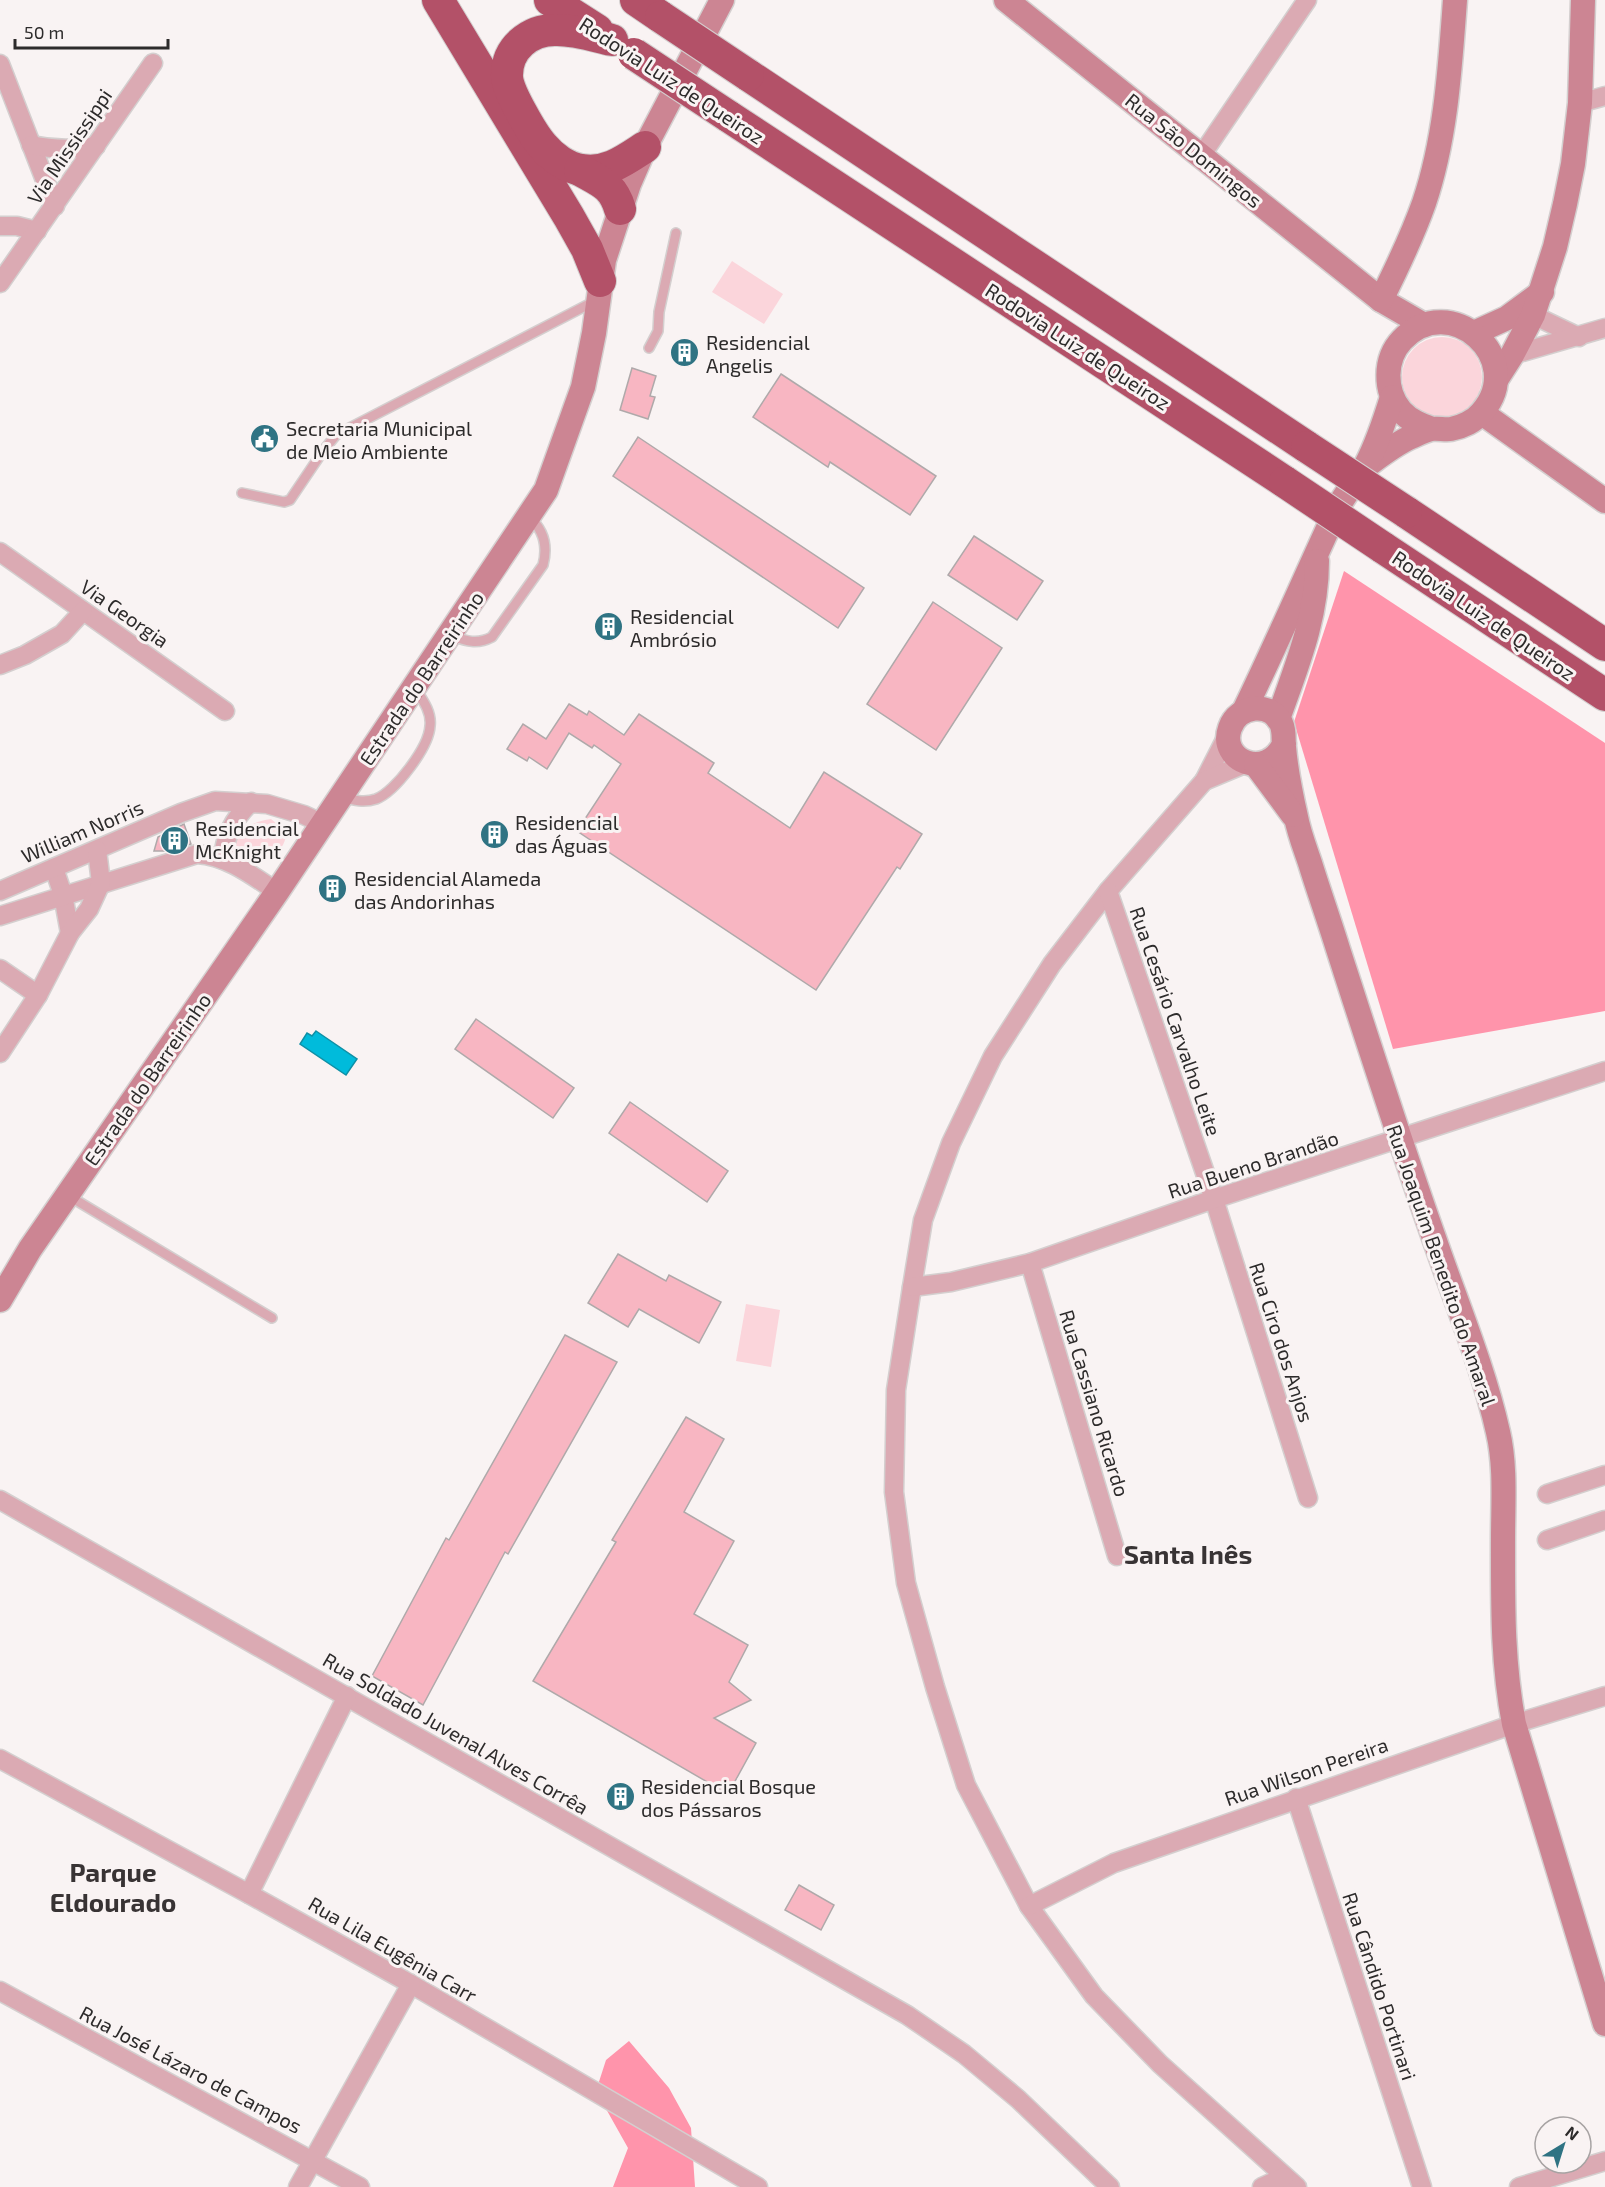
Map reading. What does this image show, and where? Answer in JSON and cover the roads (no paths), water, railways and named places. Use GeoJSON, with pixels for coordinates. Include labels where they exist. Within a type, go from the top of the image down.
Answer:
{"type":"FeatureCollection","features":[{"type":"Feature","properties":{"kind":"highway"},"geometry":{"type":"LineString","coordinates":[[438,0],[587,249],[599,290]]}},
{"type":"Feature","properties":{"kind":"highway","name":"Rodovia Luiz de Queiroz"},"geometry":{"type":"LineString","coordinates":[[550,0],[1285,482],[1605,695]]}},
{"type":"Feature","properties":{"kind":"highway"},"geometry":{"type":"LineString","coordinates":[[649,8],[1605,645]]}},
{"type":"Feature","properties":{"kind":"highway"},"geometry":{"type":"LineString","coordinates":[[569,217],[584,226],[596,228],[618,215],[616,196],[607,185],[580,170],[559,162],[543,146],[510,91],[507,77],[509,60],[516,47],[528,37],[541,31],[572,30],[623,47]]}},
{"type":"Feature","properties":{"kind":"highway"},"geometry":{"type":"LineString","coordinates":[[580,170],[600,170],[619,165],[645,147]]}},
{"type":"Feature","properties":{"kind":"main road","name":"Estrada do Barreirinho"},"geometry":{"type":"LineString","coordinates":[[0,1300],[30,1249],[341,798],[546,490],[583,387],[594,333],[599,290],[618,215],[645,147],[722,0]]}},
{"type":"Feature","properties":{"kind":"main road","name":"Rua São Domingos"},"geometry":{"type":"LineString","coordinates":[[1006,0],[1381,300],[1424,325]]}},
{"type":"Feature","properties":{"kind":"main road"},"geometry":{"type":"LineString","coordinates":[[1397,346],[1381,300],[1403,257],[1424,202],[1441,137],[1450,68],[1455,0]]}},
{"type":"Feature","properties":{"kind":"main road"},"geometry":{"type":"LineString","coordinates":[[1496,380],[1494,362],[1487,346],[1474,333],[1459,325],[1441,322],[1424,325],[1409,333],[1397,346],[1390,362],[1388,380],[1392,397],[1401,411],[1415,423],[1432,429],[1450,429],[1467,424],[1482,412],[1491,398],[1496,380],[1512,355],[1528,311],[1542,292],[1565,204],[1573,164],[1580,103],[1583,0]]}},
{"type":"Feature","properties":{"kind":"main road"},"geometry":{"type":"LineString","coordinates":[[1474,333],[1528,311]]}},
{"type":"Feature","properties":{"kind":"main road"},"geometry":{"type":"LineString","coordinates":[[1244,711],[1337,509],[1365,466],[1392,397]]}},
{"type":"Feature","properties":{"kind":"main road"},"geometry":{"type":"LineString","coordinates":[[1482,412],[1605,501]]}},
{"type":"Feature","properties":{"kind":"main road"},"geometry":{"type":"LineString","coordinates":[[1365,466],[1408,438],[1432,429]]}},
{"type":"Feature","properties":{"kind":"main road"},"geometry":{"type":"LineString","coordinates":[[1278,718],[1303,650],[1312,617],[1316,593],[1317,556]]}},
{"type":"Feature","properties":{"kind":"main road"},"geometry":{"type":"LineString","coordinates":[[1253,708],[1271,712],[1278,718],[1285,735],[1284,744],[1274,759],[1252,764],[1239,759],[1229,743],[1228,734],[1230,725],[1236,717],[1253,708]]}},
{"type":"Feature","properties":{"kind":"main road","name":"Rua Joaquim Benedito do Amaral"},"geometry":{"type":"LineString","coordinates":[[1284,744],[1296,820],[1399,1140],[1485,1387],[1498,1434],[1503,1481],[1503,1639],[1506,1684],[1514,1724],[1605,2024]]}},
{"type":"Feature","properties":{"kind":"main road","name":"Rua Joaquim Benedito do Amaral"},"geometry":{"type":"LineString","coordinates":[[1252,764],[1296,820]]}},
{"type":"Feature","properties":{"kind":"street"},"geometry":{"type":"LineString","coordinates":[[1201,156],[1307,0]]}},
{"type":"Feature","properties":{"kind":"street","name":"Via Mississippi"},"geometry":{"type":"LineString","coordinates":[[0,283],[153,63]]}},
{"type":"Feature","properties":{"kind":"street"},"geometry":{"type":"LineString","coordinates":[[0,64],[55,206]]}},
{"type":"Feature","properties":{"kind":"street"},"geometry":{"type":"LineString","coordinates":[[1580,103],[1605,96]]}},
{"type":"Feature","properties":{"kind":"street"},"geometry":{"type":"LineString","coordinates":[[31,145],[52,150],[74,150],[96,146]]}},
{"type":"Feature","properties":{"kind":"street"},"geometry":{"type":"LineString","coordinates":[[0,226],[17,226],[37,231]]}},
{"type":"Feature","properties":{"kind":"street"},"geometry":{"type":"LineString","coordinates":[[1528,311],[1579,336]]}},
{"type":"Feature","properties":{"kind":"street"},"geometry":{"type":"LineString","coordinates":[[1512,355],[1605,328]]}},
{"type":"Feature","properties":{"kind":"street","name":"Via Georgia"},"geometry":{"type":"LineString","coordinates":[[0,552],[225,711]]}},
{"type":"Feature","properties":{"kind":"street"},"geometry":{"type":"LineString","coordinates":[[0,665],[25,655],[62,634],[83,611]]}},
{"type":"Feature","properties":{"kind":"street"},"geometry":{"type":"LineString","coordinates":[[1228,734],[1204,781],[1108,891],[1053,964],[989,1065],[951,1143],[923,1220],[912,1287],[896,1389],[894,1492],[906,1583],[935,1687],[966,1785],[1029,1906],[1094,1996],[1160,2064],[1290,2182]]}},
{"type":"Feature","properties":{"kind":"street"},"geometry":{"type":"LineString","coordinates":[[1204,781],[1252,764]]}},
{"type":"Feature","properties":{"kind":"street","name":"William Norris"},"geometry":{"type":"LineString","coordinates":[[0,891],[181,813],[215,801],[267,804],[304,815],[323,824]]}},
{"type":"Feature","properties":{"kind":"street"},"geometry":{"type":"LineString","coordinates":[[223,860],[224,846],[232,825],[251,802]]}},
{"type":"Feature","properties":{"kind":"street"},"geometry":{"type":"LineString","coordinates":[[0,1053],[38,995],[70,933],[89,909],[101,883],[97,850]]}},
{"type":"Feature","properties":{"kind":"street"},"geometry":{"type":"LineString","coordinates":[[0,916],[197,854],[212,855],[245,870],[277,892]]}},
{"type":"Feature","properties":{"kind":"street"},"geometry":{"type":"LineString","coordinates":[[54,868],[63,895],[70,933]]}},
{"type":"Feature","properties":{"kind":"street","name":"Rua Cesário Carvalho Leite"},"geometry":{"type":"LineString","coordinates":[[1108,891],[1214,1199]]}},
{"type":"Feature","properties":{"kind":"street"},"geometry":{"type":"LineString","coordinates":[[0,969],[38,995]]}},
{"type":"Feature","properties":{"kind":"street","name":"Rua Bueno Brandão"},"geometry":{"type":"LineString","coordinates":[[912,1287],[951,1282],[1030,1263],[1214,1199],[1605,1071]]}},
{"type":"Feature","properties":{"kind":"street","name":"Rua Ciro dos Anjos"},"geometry":{"type":"LineString","coordinates":[[1214,1199],[1308,1498]]}},
{"type":"Feature","properties":{"kind":"street","name":"Rua Cassiano Ricardo"},"geometry":{"type":"LineString","coordinates":[[1030,1263],[1118,1556]]}},
{"type":"Feature","properties":{"kind":"street"},"geometry":{"type":"LineString","coordinates":[[1547,1494],[1605,1475]]}},
{"type":"Feature","properties":{"kind":"street","name":"Rua Soldado Juvenal Alves Corrêa"},"geometry":{"type":"LineString","coordinates":[[0,1500],[907,2015],[964,2054],[1009,2092],[1110,2187]]}},
{"type":"Feature","properties":{"kind":"street"},"geometry":{"type":"LineString","coordinates":[[1547,1540],[1605,1520]]}},
{"type":"Feature","properties":{"kind":"street"},"geometry":{"type":"LineString","coordinates":[[249,1894],[347,1696]]}},
{"type":"Feature","properties":{"kind":"street","name":"Rua Wilson Pereira"},"geometry":{"type":"LineString","coordinates":[[1029,1906],[1114,1863],[1296,1798],[1514,1724],[1605,1696]]}},
{"type":"Feature","properties":{"kind":"street","name":"Rua Lila Eugênia Carr"},"geometry":{"type":"LineString","coordinates":[[0,1759],[411,1984],[758,2187]]}},
{"type":"Feature","properties":{"kind":"street","name":"Rua Cândido Portinari"},"geometry":{"type":"LineString","coordinates":[[1296,1798],[1422,2187]]}},
{"type":"Feature","properties":{"kind":"street"},"geometry":{"type":"LineString","coordinates":[[298,2187],[411,1984]]}},
{"type":"Feature","properties":{"kind":"street","name":"Rua José Lázaro de Campos"},"geometry":{"type":"LineString","coordinates":[[0,1992],[360,2187]]}},
{"type":"Feature","properties":{"kind":"street"},"geometry":{"type":"LineString","coordinates":[[1519,2187],[1605,2161]]}},
{"type":"Feature","properties":{"kind":"street"},"geometry":{"type":"LineString","coordinates":[[1262,2187],[1290,2182]]}},
{"type":"Feature","properties":{"kind":"lane"},"geometry":{"type":"LineString","coordinates":[[649,348],[658,331],[659,312],[676,232]]}},
{"type":"Feature","properties":{"kind":"lane"},"geometry":{"type":"LineString","coordinates":[[242,493],[284,502],[290,500],[336,435],[599,290]]}},
{"type":"Feature","properties":{"kind":"lane"},"geometry":{"type":"LineString","coordinates":[[449,635],[472,642],[480,642],[492,637],[543,565],[544,538],[535,522],[528,516]]}},
{"type":"Feature","properties":{"kind":"lane"},"geometry":{"type":"LineString","coordinates":[[341,798],[360,801],[376,799],[386,794],[394,788],[416,758],[429,734],[430,719],[428,710],[414,687]]}},
{"type":"Feature","properties":{"kind":"lane"},"geometry":{"type":"LineString","coordinates":[[67,1195],[272,1318]]}},
{"type":"Feature","properties":{"kind":"water"},"geometry":{"type":"Polygon","coordinates":[[[316,1031],[357,1059],[346,1075],[300,1044],[307,1033],[312,1036],[316,1031]]]}},
{"type":"Feature","properties":{"kind":"place","name":"Residencial Angelis"},"geometry":{"type":"Point","coordinates":[685,353]}},
{"type":"Feature","properties":{"kind":"place","name":"Secretaria Municipal de Meio Ambiente"},"geometry":{"type":"Point","coordinates":[265,439]}},
{"type":"Feature","properties":{"kind":"place","name":"Residencial Ambrósio"},"geometry":{"type":"Point","coordinates":[609,627]}},
{"type":"Feature","properties":{"kind":"place","name":"Residencial das Águas"},"geometry":{"type":"Point","coordinates":[494,834]}},
{"type":"Feature","properties":{"kind":"place","name":"Residencial McKnight"},"geometry":{"type":"Point","coordinates":[174,840]}},
{"type":"Feature","properties":{"kind":"place","name":"Residencial Alameda das Andorinhas"},"geometry":{"type":"Point","coordinates":[333,889]}},
{"type":"Feature","properties":{"kind":"place","name":"Residencial Bosque dos Pássaros"},"geometry":{"type":"Point","coordinates":[620,1797]}},
{"type":"Feature","properties":{"kind":"district","name":"Santa Inês"},"geometry":{"type":"Point","coordinates":[1188,1553]}},
{"type":"Feature","properties":{"kind":"district","name":"Parque Eldourado"},"geometry":{"type":"Point","coordinates":[113,1886]}}]}
